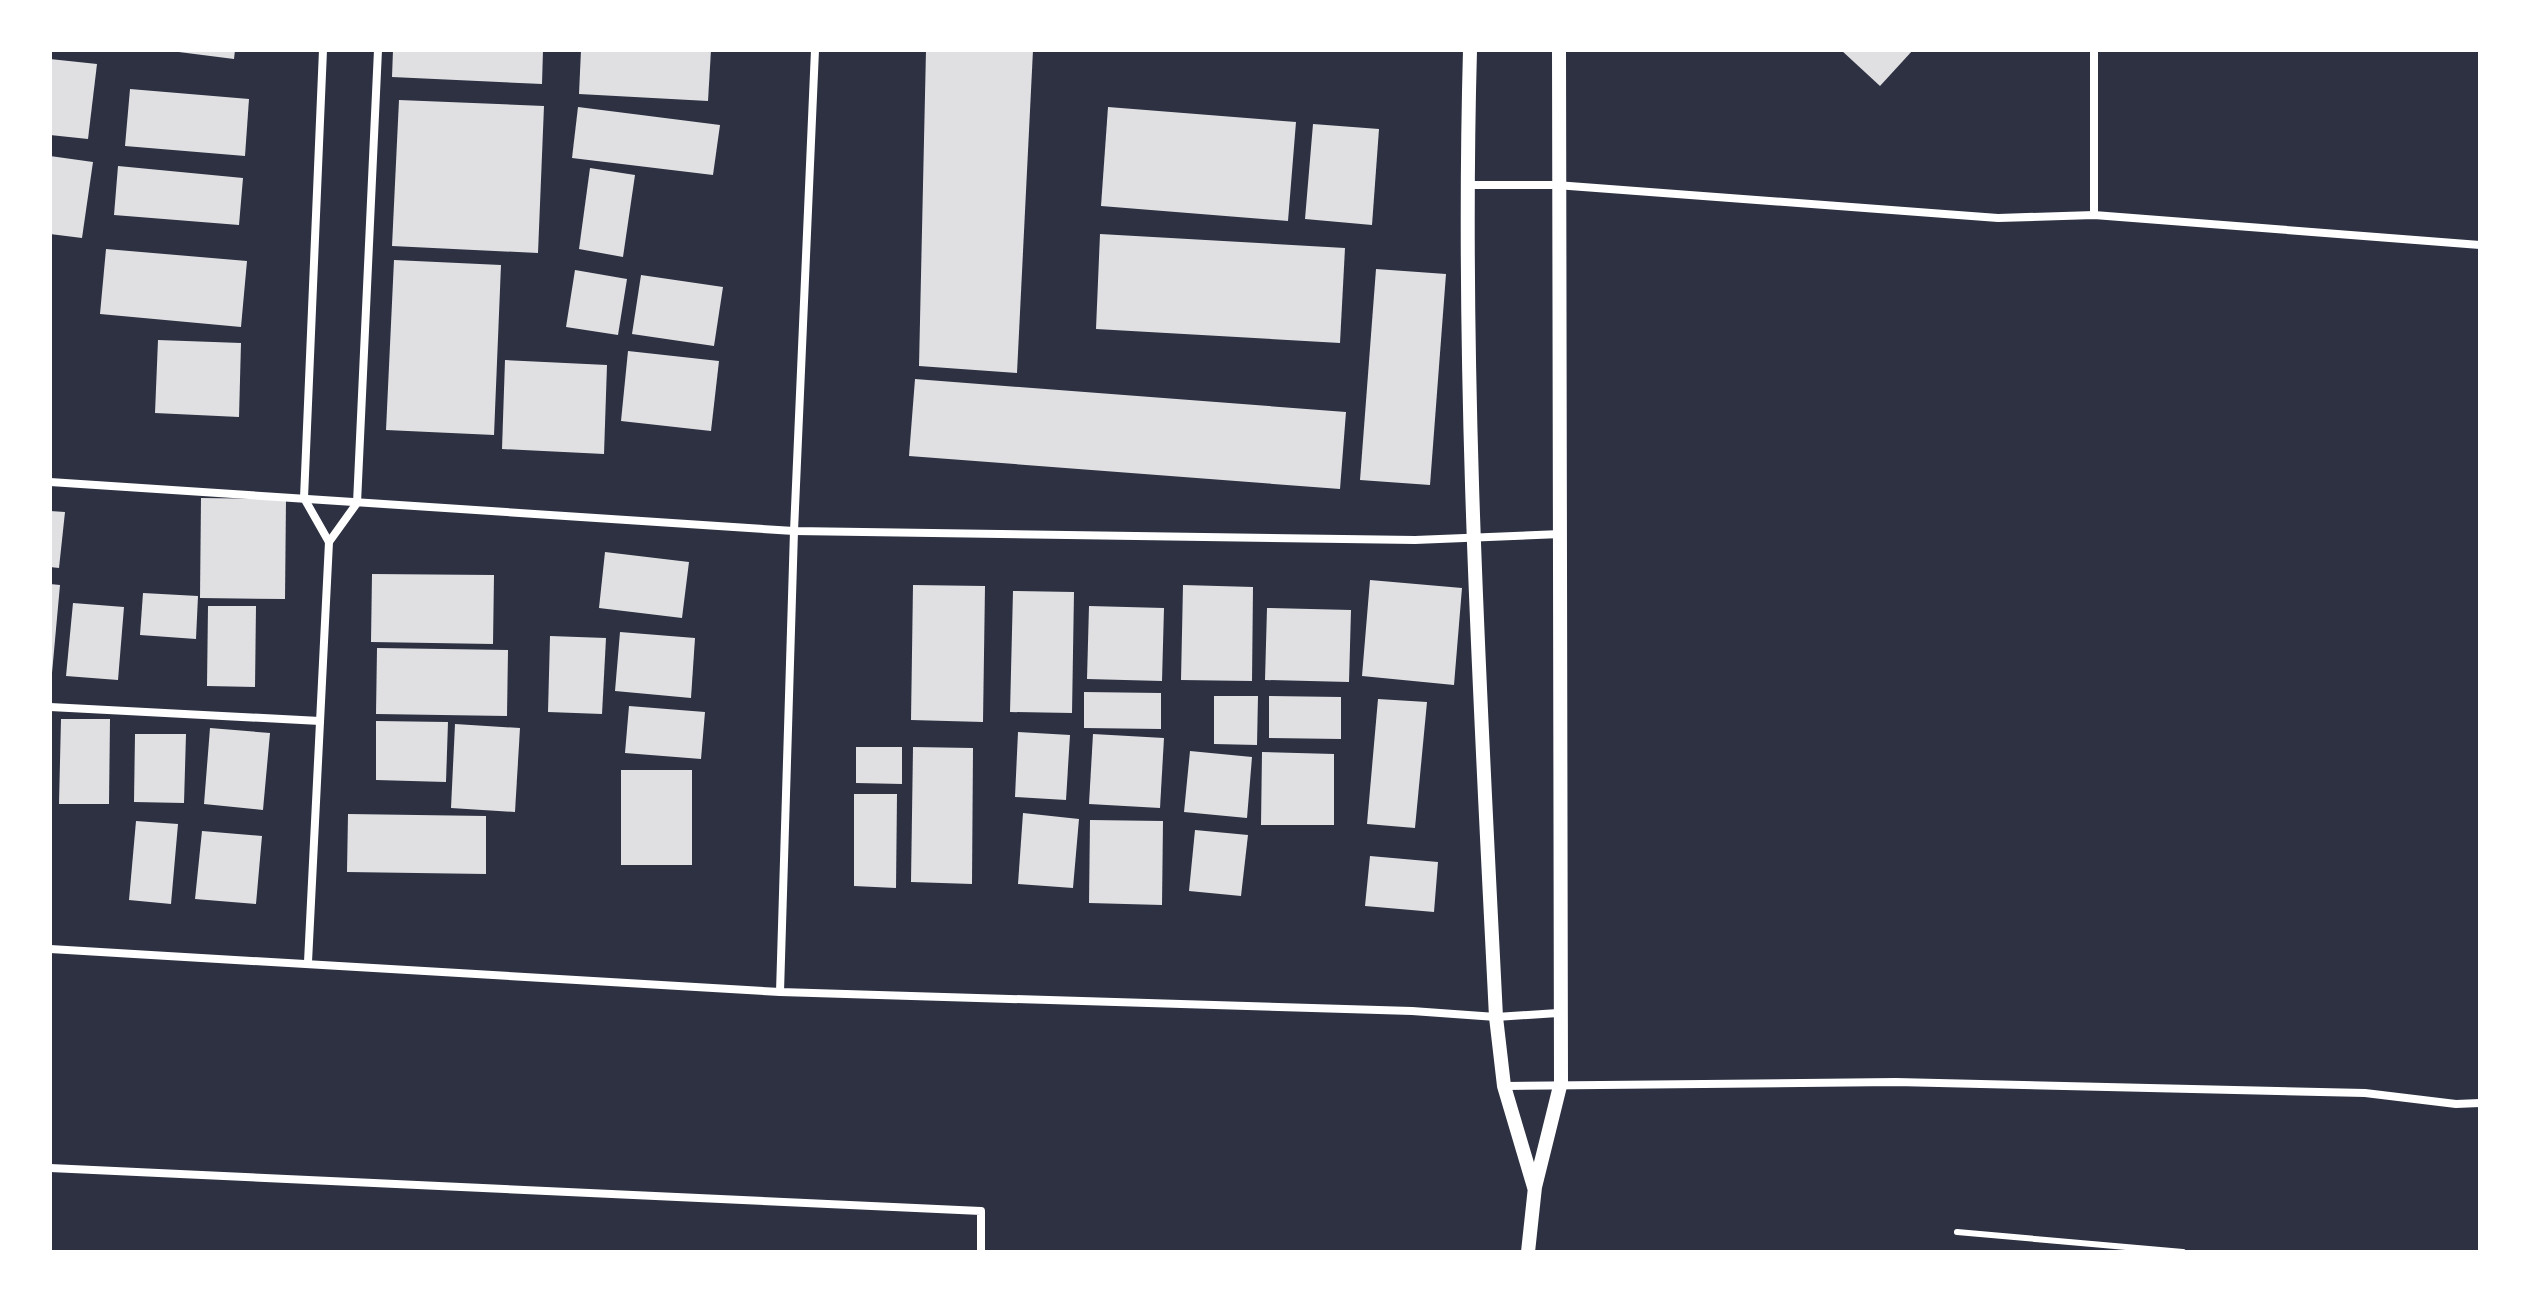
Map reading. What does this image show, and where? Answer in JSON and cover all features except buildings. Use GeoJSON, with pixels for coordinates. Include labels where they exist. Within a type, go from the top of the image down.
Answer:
{"type":"FeatureCollection","features":[{"type":"Feature","properties":{"kind":"street"},"geometry":{"type":"LineString","coordinates":[[308,962],[329,542],[304,498],[323,50]]}},
{"type":"Feature","properties":{"kind":"street"},"geometry":{"type":"LineString","coordinates":[[329,542],[357,503],[378,50]]}},
{"type":"Feature","properties":{"kind":"street"},"geometry":{"type":"LineString","coordinates":[[780,992],[794,531],[815,50]]}},
{"type":"Feature","properties":{"kind":"street"},"geometry":{"type":"LineString","coordinates":[[1470,50],[1466,185],[1472,538],[1496,1017],[1504,1086],[1535,1187]]}},
{"type":"Feature","properties":{"kind":"street"},"geometry":{"type":"LineString","coordinates":[[1528,1252],[1535,1187],[1561,1082],[1558,1013],[1561,534],[1556,185],[1559,50]]}},
{"type":"Feature","properties":{"kind":"street"},"geometry":{"type":"LineString","coordinates":[[2094,50],[2094,215]]}},
{"type":"Feature","properties":{"kind":"street"},"geometry":{"type":"LineString","coordinates":[[1466,185],[1556,185],[1998,218],[2094,215],[2480,245]]}},
{"type":"Feature","properties":{"kind":"street"},"geometry":{"type":"LineString","coordinates":[[50,482],[794,531],[1472,538],[1561,534]]}},
{"type":"Feature","properties":{"kind":"street"},"geometry":{"type":"LineString","coordinates":[[50,707],[320,721]]}},
{"type":"Feature","properties":{"kind":"street"},"geometry":{"type":"LineString","coordinates":[[50,949],[780,992],[1496,1017],[1558,1013]]}},
{"type":"Feature","properties":{"kind":"street"},"geometry":{"type":"LineString","coordinates":[[1504,1086],[1561,1082],[1896,1082],[2365,1093],[2456,1104],[2480,1103]]}},
{"type":"Feature","properties":{"kind":"street"},"geometry":{"type":"LineString","coordinates":[[50,1168],[981,1211],[981,1252]]}},
{"type":"Feature","properties":{"kind":"lane"},"geometry":{"type":"LineString","coordinates":[[1957,1232],[2183,1252]]}}]}
